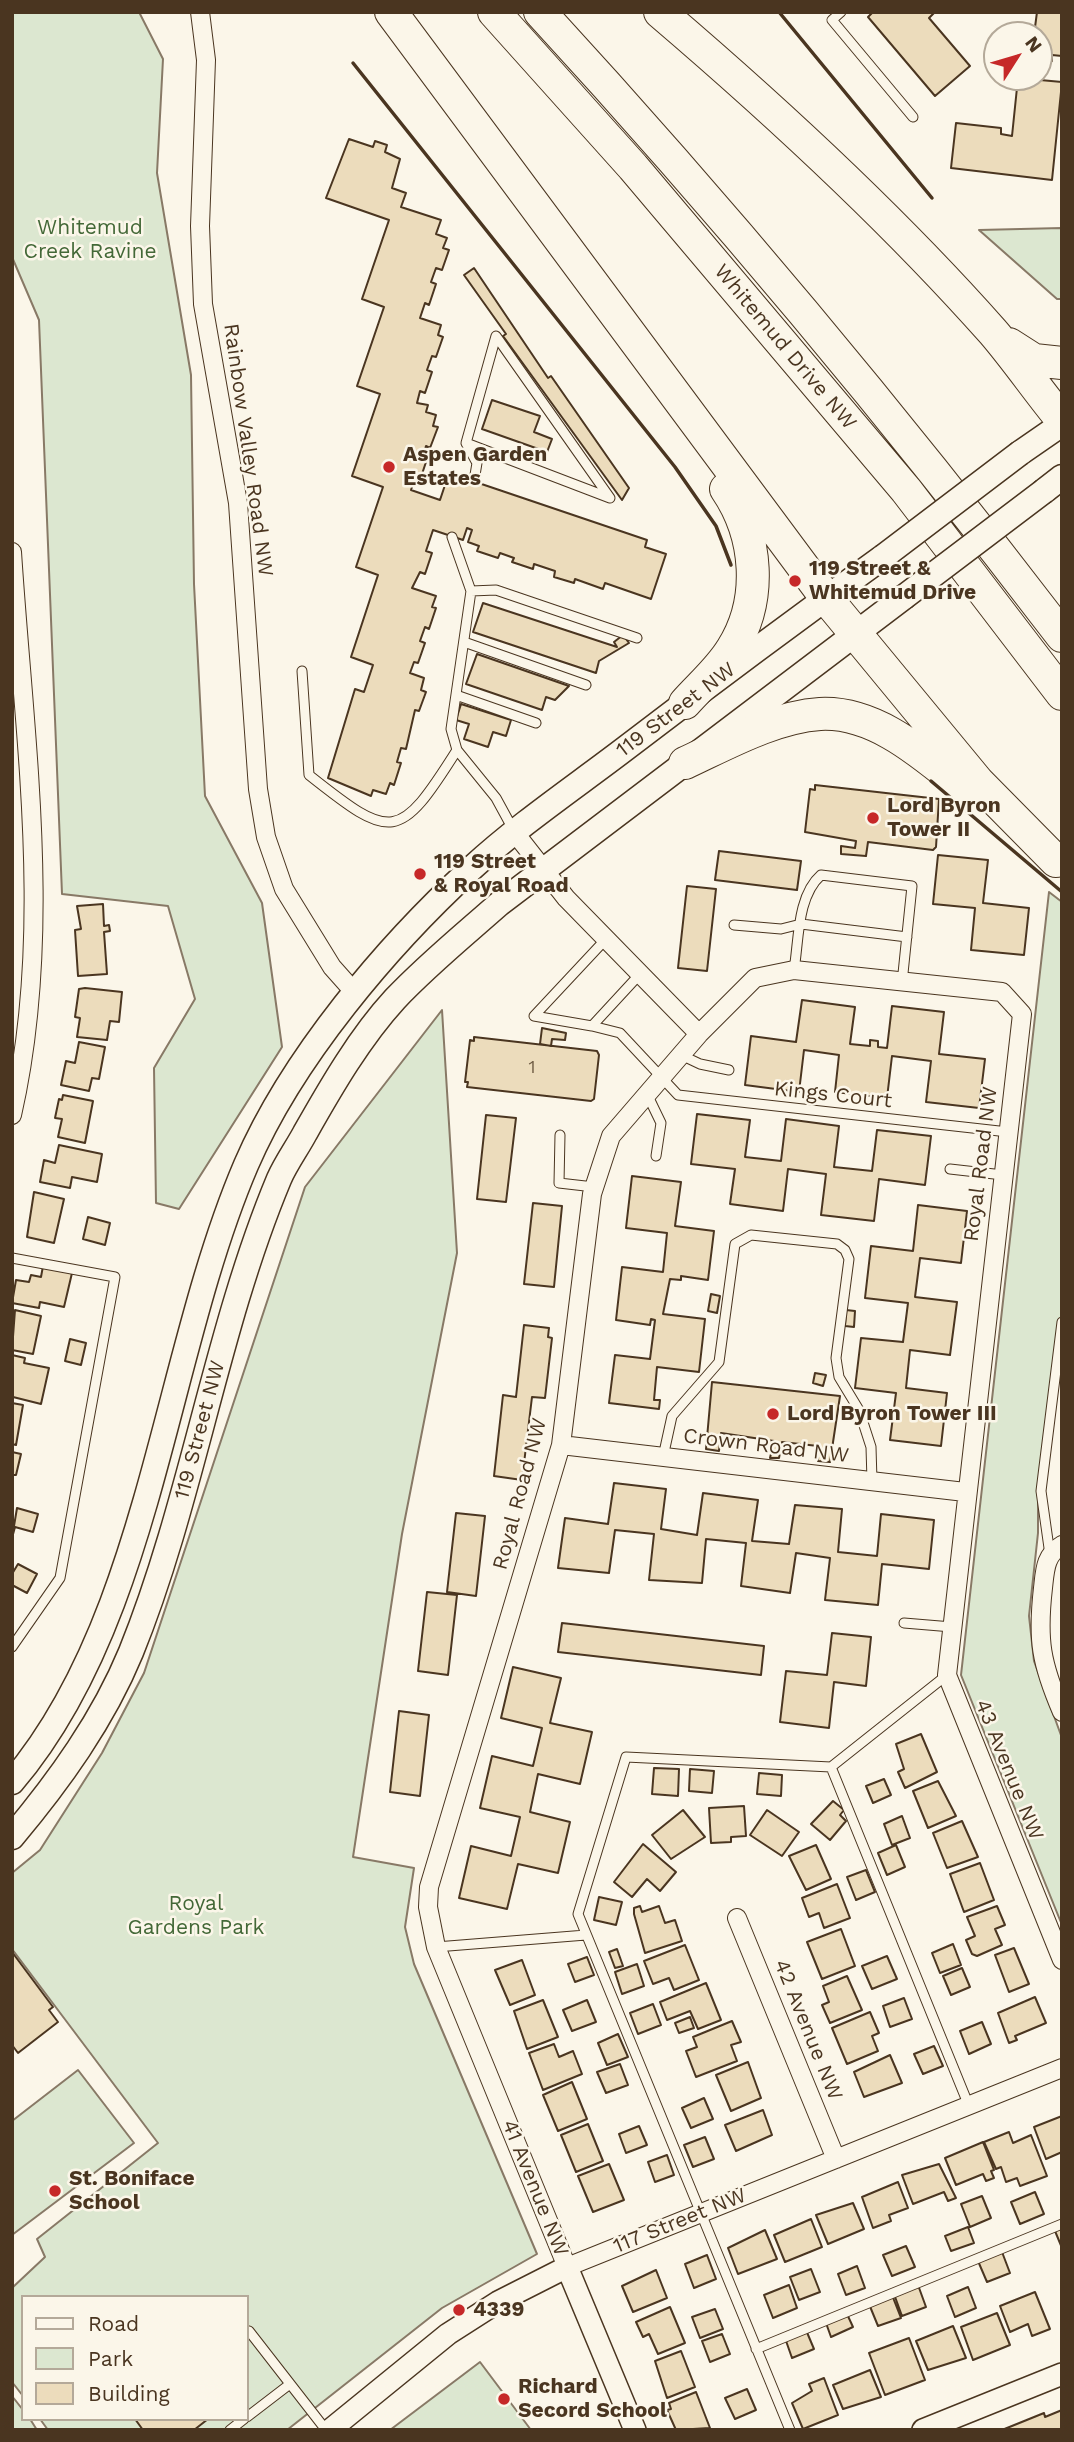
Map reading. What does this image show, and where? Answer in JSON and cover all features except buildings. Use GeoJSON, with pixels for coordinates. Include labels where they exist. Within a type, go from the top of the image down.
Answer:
{"type":"FeatureCollection","features":[{"type":"Feature","properties":{"kind":"highway"},"geometry":{"type":"LineString","coordinates":[[391,12],[827,599],[978,782],[1059,864]]}},
{"type":"Feature","properties":{"kind":"highway","name":"Whitemud Drive NW"},"geometry":{"type":"LineString","coordinates":[[494,12],[606,136],[906,490],[1062,694]]}},
{"type":"Feature","properties":{"kind":"highway","name":"Whitemud Drive NW"},"geometry":{"type":"LineString","coordinates":[[540,12],[654,137],[824,335],[937,473],[1062,636]]}},
{"type":"Feature","properties":{"kind":"highway"},"geometry":{"type":"LineString","coordinates":[[660,12],[768,106],[994,333],[1062,422]]}},
{"type":"Feature","properties":{"kind":"highway"},"geometry":{"type":"LineString","coordinates":[[994,333],[1034,360],[1062,363]]}},
{"type":"Feature","properties":{"kind":"highway"},"geometry":{"type":"LineString","coordinates":[[638,344],[732,497],[751,548],[752,592],[741,632],[731,651],[685,703]]}},
{"type":"Feature","properties":{"kind":"highway"},"geometry":{"type":"LineString","coordinates":[[685,763],[743,736],[821,714],[872,724],[923,754],[1059,864]]}},
{"type":"Feature","properties":{"kind":"main road","name":"119 Street NW"},"geometry":{"type":"LineString","coordinates":[[12,1782],[62,1709],[96,1643],[134,1536],[213,1252],[248,1162],[291,1080],[356,994],[413,926],[474,867],[515,833],[1062,422]]}},
{"type":"Feature","properties":{"kind":"main road","name":"119 Street NW"},"geometry":{"type":"LineString","coordinates":[[12,1837],[49,1793],[92,1729],[130,1653],[168,1547],[245,1267],[280,1177],[324,1100],[379,1018],[438,958],[499,904],[1053,484]]}},
{"type":"Feature","properties":{"kind":"street","name":"Rainbow Valley Road NW"},"geometry":{"type":"LineString","coordinates":[[200,12],[206,60],[200,226],[203,304],[238,503],[258,789],[266,837],[284,889],[332,967],[356,994]]}},
{"type":"Feature","properties":{"kind":"street"},"geometry":{"type":"LineString","coordinates":[[12,552],[15,631],[27,749],[34,943],[29,1027],[12,1115]]}},
{"type":"Feature","properties":{"kind":"street"},"geometry":{"type":"LineString","coordinates":[[515,833],[606,939],[699,1034]]}},
{"type":"Feature","properties":{"kind":"street","name":"Royal Road NW"},"geometry":{"type":"LineString","coordinates":[[436,1947],[428,1908],[429,1887],[561,1445],[594,1187],[611,1136],[699,1034],[755,978],[794,970],[1002,992],[1022,1014],[965,1492],[947,1675]]}},
{"type":"Feature","properties":{"kind":"street"},"geometry":{"type":"LineString","coordinates":[[356,994],[379,1018]]}},
{"type":"Feature","properties":{"kind":"street","name":"Crown Road NW"},"geometry":{"type":"LineString","coordinates":[[561,1445],[965,1492]]}},
{"type":"Feature","properties":{"kind":"street"},"geometry":{"type":"LineString","coordinates":[[1056,1550],[1044,1573],[1039,1637],[1047,1673],[1062,1712]]}},
{"type":"Feature","properties":{"kind":"street","name":"43 Avenue NW"},"geometry":{"type":"LineString","coordinates":[[947,1675],[1062,1960]]}},
{"type":"Feature","properties":{"kind":"street","name":"42 Avenue NW"},"geometry":{"type":"LineString","coordinates":[[737,1918],[835,2159]]}},
{"type":"Feature","properties":{"kind":"street","name":"41 Avenue NW"},"geometry":{"type":"LineString","coordinates":[[436,1947],[635,2430]]}},
{"type":"Feature","properties":{"kind":"street","name":"117 Street NW"},"geometry":{"type":"LineString","coordinates":[[328,2430],[448,2334],[498,2302],[567,2267],[1062,2068]]}},
{"type":"Feature","properties":{"kind":"street"},"geometry":{"type":"LineString","coordinates":[[936,2427],[1062,2374]]}},
{"type":"Feature","properties":{"kind":"lane"},"geometry":{"type":"LineString","coordinates":[[841,12],[828,16],[913,117]]}},
{"type":"Feature","properties":{"kind":"lane"},"geometry":{"type":"LineString","coordinates":[[466,443],[610,498],[496,336],[466,443],[477,463],[474,481]]}},
{"type":"Feature","properties":{"kind":"lane"},"geometry":{"type":"LineString","coordinates":[[452,537],[471,591],[451,729],[457,750],[496,798],[515,833]]}},
{"type":"Feature","properties":{"kind":"lane"},"geometry":{"type":"LineString","coordinates":[[471,591],[496,590],[638,638]]}},
{"type":"Feature","properties":{"kind":"lane"},"geometry":{"type":"LineString","coordinates":[[464,642],[586,685]]}},
{"type":"Feature","properties":{"kind":"lane"},"geometry":{"type":"LineString","coordinates":[[302,671],[309,775],[354,811],[380,824],[396,823],[425,801],[457,750]]}},
{"type":"Feature","properties":{"kind":"lane"},"geometry":{"type":"LineString","coordinates":[[456,695],[536,723]]}},
{"type":"Feature","properties":{"kind":"lane"},"geometry":{"type":"LineString","coordinates":[[794,970],[804,903],[811,884],[821,875],[912,886],[902,983]]}},
{"type":"Feature","properties":{"kind":"lane"},"geometry":{"type":"LineString","coordinates":[[734,925],[781,929],[801,925],[907,937]]}},
{"type":"Feature","properties":{"kind":"lane","name":"Kings Court"},"geometry":{"type":"LineString","coordinates":[[606,939],[534,1016],[620,1033],[678,1095],[1008,1132]]}},
{"type":"Feature","properties":{"kind":"lane"},"geometry":{"type":"LineString","coordinates":[[592,1026],[640,974]]}},
{"type":"Feature","properties":{"kind":"lane"},"geometry":{"type":"LineString","coordinates":[[681,1055],[729,1070]]}},
{"type":"Feature","properties":{"kind":"lane"},"geometry":{"type":"LineString","coordinates":[[647,1094],[662,1123],[656,1156]]}},
{"type":"Feature","properties":{"kind":"lane"},"geometry":{"type":"LineString","coordinates":[[561,1135],[559,1183],[594,1187]]}},
{"type":"Feature","properties":{"kind":"lane"},"geometry":{"type":"LineString","coordinates":[[950,1168],[1003,1175]]}},
{"type":"Feature","properties":{"kind":"lane"},"geometry":{"type":"LineString","coordinates":[[663,1457],[672,1416],[719,1362],[734,1244],[751,1235],[837,1244],[845,1250],[849,1259],[836,1358],[839,1377],[859,1410],[872,1447],[872,1481]]}},
{"type":"Feature","properties":{"kind":"lane"},"geometry":{"type":"LineString","coordinates":[[12,1258],[115,1277],[60,1577],[12,1647]]}},
{"type":"Feature","properties":{"kind":"lane"},"geometry":{"type":"LineString","coordinates":[[1056,1550],[1041,1492],[1062,1322]]}},
{"type":"Feature","properties":{"kind":"lane"},"geometry":{"type":"LineString","coordinates":[[904,1623],[952,1627]]}},
{"type":"Feature","properties":{"kind":"lane"},"geometry":{"type":"LineString","coordinates":[[790,2430],[578,1914],[626,1757],[831,1767],[947,1675]]}},
{"type":"Feature","properties":{"kind":"lane"},"geometry":{"type":"LineString","coordinates":[[831,1767],[970,2106]]}},
{"type":"Feature","properties":{"kind":"lane"},"geometry":{"type":"LineString","coordinates":[[436,1947],[586,1935]]}},
{"type":"Feature","properties":{"kind":"lane"},"geometry":{"type":"LineString","coordinates":[[756,2349],[1062,2224]]}},
{"type":"Feature","properties":{"kind":"lane"},"geometry":{"type":"LineString","coordinates":[[249,2331],[328,2430]]}},
{"type":"Feature","properties":{"kind":"lane"},"geometry":{"type":"LineString","coordinates":[[248,2416],[290,2384]]}},
{"type":"Feature","properties":{"kind":"green space","name":"Whitemud Creek Ravine"},"geometry":{"type":"Polygon","coordinates":[[[12,12],[139,12],[163,59],[157,173],[191,375],[194,584],[205,796],[262,903],[282,1047],[179,1209],[156,1203],[154,1068],[195,999],[168,906],[62,894],[39,320],[12,257],[12,12]]]}},
{"type":"Feature","properties":{"kind":"green space"},"geometry":{"type":"Polygon","coordinates":[[[1062,228],[1062,299],[1057,299],[979,230],[1062,228]]]}},
{"type":"Feature","properties":{"kind":"green space"},"geometry":{"type":"Polygon","coordinates":[[[1049,892],[1062,902],[1062,1321],[1038,1485],[1038,1533],[1029,1616],[1034,1661],[1062,1738],[1062,1925],[961,1675],[1049,892]]]}},
{"type":"Feature","properties":{"kind":"green space","name":"Royal Gardens Park"},"geometry":{"type":"Polygon","coordinates":[[[442,1010],[457,1253],[402,1534],[353,1857],[414,1868],[405,1927],[414,1964],[537,2254],[442,2308],[287,2430],[48,2430],[41,2421],[248,2421],[248,2295],[21,2295],[21,2393],[12,2382],[12,2288],[45,2257],[37,2239],[158,2143],[12,1949],[12,1873],[40,1850],[102,1753],[144,1673],[305,1187],[442,1010]]]}},
{"type":"Feature","properties":{"kind":"green space"},"geometry":{"type":"Polygon","coordinates":[[[78,2070],[134,2143],[12,2235],[12,2121],[78,2070]]]}},
{"type":"Feature","properties":{"kind":"green space"},"geometry":{"type":"Polygon","coordinates":[[[480,2362],[531,2430],[390,2430],[480,2362]]]}},
{"type":"Feature","properties":{"kind":"green space"},"geometry":{"type":"Polygon","coordinates":[[[12,2396],[21,2407],[21,2421],[31,2421],[37,2430],[12,2430],[12,2396]]]}},
{"type":"Feature","properties":{"kind":"wall"},"geometry":{"type":"LineString","coordinates":[[779,12],[932,198]]}},
{"type":"Feature","properties":{"kind":"wall"},"geometry":{"type":"LineString","coordinates":[[353,63],[675,467],[716,526],[731,565]]}},
{"type":"Feature","properties":{"kind":"wall"},"geometry":{"type":"LineString","coordinates":[[931,781],[1062,892]]}},
{"type":"Feature","properties":{"kind":"place","name":"Aspen Garden Estates"},"geometry":{"type":"Point","coordinates":[389,467]}},
{"type":"Feature","properties":{"kind":"place","name":"119 Street & Whitemud Drive"},"geometry":{"type":"Point","coordinates":[795,581]}},
{"type":"Feature","properties":{"kind":"place","name":"Lord Byron Tower II"},"geometry":{"type":"Point","coordinates":[873,818]}},
{"type":"Feature","properties":{"kind":"place","name":"119 Street & Royal Road"},"geometry":{"type":"Point","coordinates":[420,874]}},
{"type":"Feature","properties":{"kind":"place","name":"Lord Byron Tower III"},"geometry":{"type":"Point","coordinates":[773,1414]}},
{"type":"Feature","properties":{"kind":"place","name":"St. Boniface School"},"geometry":{"type":"Point","coordinates":[55,2191]}},
{"type":"Feature","properties":{"kind":"place","name":"4339"},"geometry":{"type":"Point","coordinates":[459,2310]}},
{"type":"Feature","properties":{"kind":"place","name":"Richard Secord School"},"geometry":{"type":"Point","coordinates":[504,2399]}}]}
